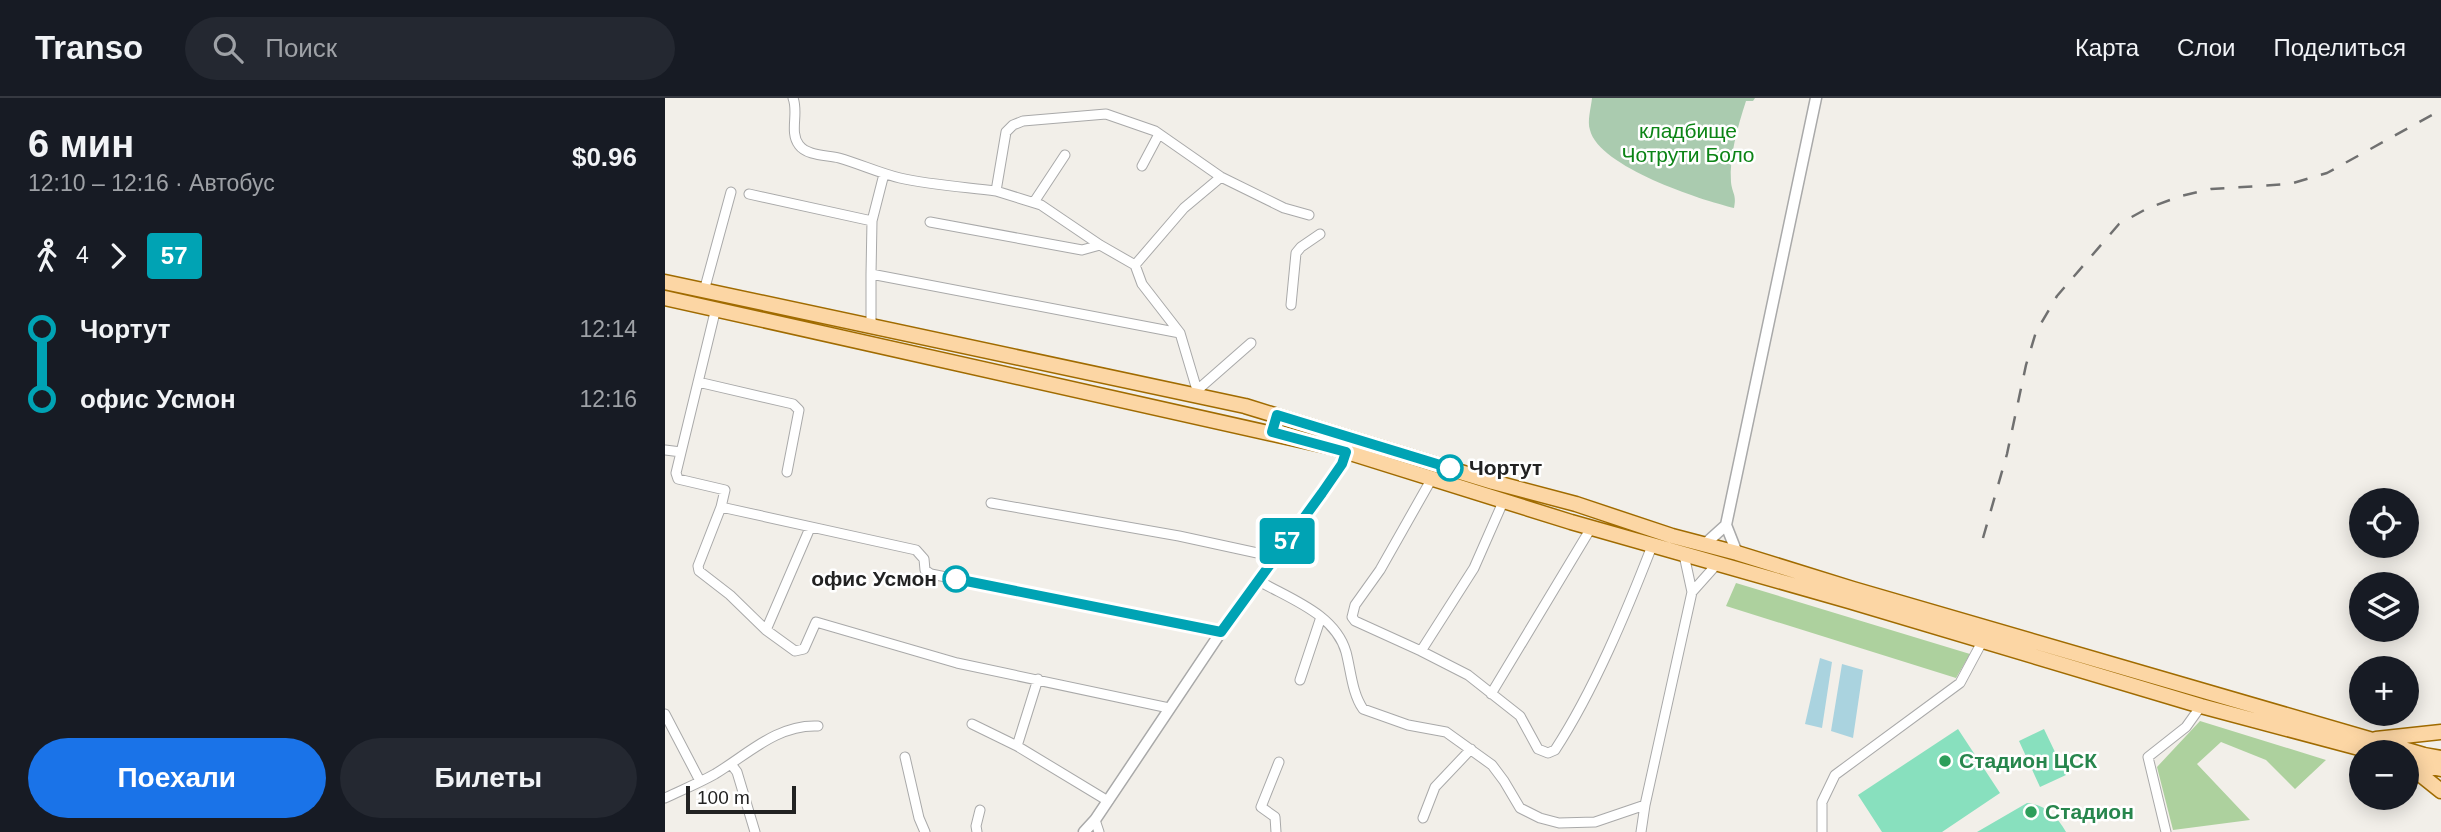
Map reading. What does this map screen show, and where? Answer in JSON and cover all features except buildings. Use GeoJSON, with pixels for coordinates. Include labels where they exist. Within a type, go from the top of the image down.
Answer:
{"type":"FeatureCollection","features":[{"type":"Feature","properties":{"kind":"main road"},"geometry":{"type":"LineString","coordinates":[[665,282],[1195,392],[1493,482],[1576,504],[1672,536],[1737,553],[1982,642],[2090,671],[2201,706],[2349,740]]}},
{"type":"Feature","properties":{"kind":"main road"},"geometry":{"type":"LineString","coordinates":[[665,298],[1272,432],[1346,452],[1652,546],[1851,595],[2351,740]]}},
{"type":"Feature","properties":{"kind":"main road"},"geometry":{"type":"LineString","coordinates":[[1272,432],[1277,415]]}},
{"type":"Feature","properties":{"kind":"main road"},"geometry":{"type":"LineString","coordinates":[[1571,522],[1576,504]]}},
{"type":"Feature","properties":{"kind":"main road"},"geometry":{"type":"LineString","coordinates":[[2390,740],[2441,732]]}},
{"type":"Feature","properties":{"kind":"main road"},"geometry":{"type":"LineString","coordinates":[[2419,754],[2441,758]]}},
{"type":"Feature","properties":{"kind":"main road"},"geometry":{"type":"LineString","coordinates":[[2419,765],[2441,769]]}},
{"type":"Feature","properties":{"kind":"main road"},"geometry":{"type":"LineString","coordinates":[[2419,773],[2441,791]]}},
{"type":"Feature","properties":{"kind":"street"},"geometry":{"type":"LineString","coordinates":[[793,98],[796,110],[795,135],[800,146],[808,151],[902,179],[996,191],[1034,202],[1135,265],[1142,284],[1180,333],[1195,392],[1251,343]]}},
{"type":"Feature","properties":{"kind":"street"},"geometry":{"type":"LineString","coordinates":[[1737,553],[1726,525],[1815,98]]}},
{"type":"Feature","properties":{"kind":"street"},"geometry":{"type":"LineString","coordinates":[[996,191],[1006,132],[1013,125],[1023,121],[1106,114],[1159,134],[1221,177],[1284,208],[1309,215]]}},
{"type":"Feature","properties":{"kind":"street"},"geometry":{"type":"LineString","coordinates":[[1142,166],[1159,134]]}},
{"type":"Feature","properties":{"kind":"street"},"geometry":{"type":"LineString","coordinates":[[1034,202],[1065,155]]}},
{"type":"Feature","properties":{"kind":"street"},"geometry":{"type":"LineString","coordinates":[[871,325],[872,221],[884,174]]}},
{"type":"Feature","properties":{"kind":"street"},"geometry":{"type":"LineString","coordinates":[[1135,265],[1184,208],[1221,177]]}},
{"type":"Feature","properties":{"kind":"street"},"geometry":{"type":"LineString","coordinates":[[704,290],[731,192]]}},
{"type":"Feature","properties":{"kind":"street"},"geometry":{"type":"LineString","coordinates":[[749,194],[872,221]]}},
{"type":"Feature","properties":{"kind":"street"},"geometry":{"type":"LineString","coordinates":[[930,222],[1082,250],[1100,245]]}},
{"type":"Feature","properties":{"kind":"street"},"geometry":{"type":"LineString","coordinates":[[1291,306],[1298,249],[1320,234]]}},
{"type":"Feature","properties":{"kind":"street"},"geometry":{"type":"LineString","coordinates":[[871,274],[1180,333]]}},
{"type":"Feature","properties":{"kind":"street"},"geometry":{"type":"LineString","coordinates":[[716,308],[676,473],[678,480],[725,490],[698,566],[699,571],[730,595],[766,630],[795,651],[804,649],[816,622],[957,663],[1170,708]]}},
{"type":"Feature","properties":{"kind":"street"},"geometry":{"type":"LineString","coordinates":[[698,382],[793,404],[799,410],[787,472]]}},
{"type":"Feature","properties":{"kind":"street"},"geometry":{"type":"LineString","coordinates":[[665,450],[681,452]]}},
{"type":"Feature","properties":{"kind":"street"},"geometry":{"type":"LineString","coordinates":[[1084,832],[1095,820],[1221,632],[1342,464],[1346,452]]}},
{"type":"Feature","properties":{"kind":"street"},"geometry":{"type":"LineString","coordinates":[[1431,480],[1380,570],[1355,605],[1352,617],[1355,621],[1468,676],[1520,716],[1538,749],[1548,753],[1555,750],[1613,637],[1652,546]]}},
{"type":"Feature","properties":{"kind":"street"},"geometry":{"type":"LineString","coordinates":[[1421,651],[1474,568],[1503,502]]}},
{"type":"Feature","properties":{"kind":"street"},"geometry":{"type":"LineString","coordinates":[[991,503],[1179,536],[1262,554],[1273,560]]}},
{"type":"Feature","properties":{"kind":"street"},"geometry":{"type":"LineString","coordinates":[[721,507],[916,551],[924,559],[925,570],[931,574],[1221,632]]}},
{"type":"Feature","properties":{"kind":"street"},"geometry":{"type":"LineString","coordinates":[[1705,544],[1726,525]]}},
{"type":"Feature","properties":{"kind":"street"},"geometry":{"type":"LineString","coordinates":[[766,630],[810,528]]}},
{"type":"Feature","properties":{"kind":"street"},"geometry":{"type":"LineString","coordinates":[[1491,694],[1591,528]]}},
{"type":"Feature","properties":{"kind":"street"},"geometry":{"type":"LineString","coordinates":[[1641,832],[1692,592],[1684,555]]}},
{"type":"Feature","properties":{"kind":"street"},"geometry":{"type":"LineString","coordinates":[[1692,592],[1717,564]]}},
{"type":"Feature","properties":{"kind":"street"},"geometry":{"type":"LineString","coordinates":[[1259,581],[1330,623],[1340,636],[1363,709],[1408,725],[1446,733],[1492,765],[1520,808],[1540,818],[1559,823],[1595,822],[1645,805]]}},
{"type":"Feature","properties":{"kind":"street"},"geometry":{"type":"LineString","coordinates":[[1300,680],[1321,617]]}},
{"type":"Feature","properties":{"kind":"street"},"geometry":{"type":"LineString","coordinates":[[1822,832],[1822,802],[1835,775],[1960,683],[1982,642]]}},
{"type":"Feature","properties":{"kind":"street"},"geometry":{"type":"LineString","coordinates":[[1017,746],[1038,679]]}},
{"type":"Feature","properties":{"kind":"street"},"geometry":{"type":"LineString","coordinates":[[2166,832],[2148,757],[2186,727],[2201,706]]}},
{"type":"Feature","properties":{"kind":"street"},"geometry":{"type":"LineString","coordinates":[[665,713],[700,781]]}},
{"type":"Feature","properties":{"kind":"street"},"geometry":{"type":"LineString","coordinates":[[972,724],[1017,746],[1108,801]]}},
{"type":"Feature","properties":{"kind":"street"},"geometry":{"type":"LineString","coordinates":[[665,798],[731,764],[739,756],[790,728],[818,726]]}},
{"type":"Feature","properties":{"kind":"street"},"geometry":{"type":"LineString","coordinates":[[1423,818],[1435,787],[1471,749]]}},
{"type":"Feature","properties":{"kind":"street"},"geometry":{"type":"LineString","coordinates":[[905,757],[919,818],[925,832]]}},
{"type":"Feature","properties":{"kind":"street"},"geometry":{"type":"LineString","coordinates":[[1276,832],[1275,817],[1261,807],[1279,762]]}},
{"type":"Feature","properties":{"kind":"street"},"geometry":{"type":"LineString","coordinates":[[731,764],[737,772],[755,832]]}},
{"type":"Feature","properties":{"kind":"street"},"geometry":{"type":"LineString","coordinates":[[977,832],[980,810]]}},
{"type":"Feature","properties":{"kind":"street"},"geometry":{"type":"LineString","coordinates":[[1095,820],[1099,832]]}},
{"type":"Feature","properties":{"kind":"green space","name":"кладбище Чотрути Боло"},"geometry":{"type":"Polygon","coordinates":[[[1592,98],[1755,98],[1753,101],[1746,101],[1737,131],[1731,172],[1734,208],[1676,190],[1612,157],[1597,144],[1590,130],[1592,98]]]}},
{"type":"Feature","properties":{"kind":"green space"},"geometry":{"type":"Polygon","coordinates":[[[1736,583],[1970,654],[1956,678],[1726,606],[1736,583]]]}},
{"type":"Feature","properties":{"kind":"green space"},"geometry":{"type":"Polygon","coordinates":[[[2200,721],[2326,760],[2295,789],[2266,760],[2221,742],[2197,764],[2250,820],[2173,830],[2157,767],[2200,721]]]}},
{"type":"Feature","properties":{"kind":"green space","name":"Стадион ЦСК"},"geometry":{"type":"Polygon","coordinates":[[[1958,729],[2000,793],[1942,832],[1882,832],[1858,795],[1958,729]]]}},
{"type":"Feature","properties":{"kind":"green space","name":"Стадион"},"geometry":{"type":"Polygon","coordinates":[[[2044,729],[2066,775],[2040,787],[2019,741],[2044,729]]]}},
{"type":"Feature","properties":{"kind":"green space","name":"Стадион"},"geometry":{"type":"Polygon","coordinates":[[[2027,803],[2050,812],[2066,832],[1977,832],[2027,803]]]}},
{"type":"Feature","properties":{"kind":"water"},"geometry":{"type":"Polygon","coordinates":[[[1820,658],[1832,662],[1822,728],[1805,724],[1820,658]]]}},
{"type":"Feature","properties":{"kind":"water"},"geometry":{"type":"Polygon","coordinates":[[[1842,664],[1863,670],[1853,738],[1831,731],[1842,664]]]}},
{"type":"Feature","properties":{"kind":"railway"},"geometry":{"type":"LineString","coordinates":[[1983,538],[2007,454],[2036,332],[2057,296],[2119,224],[2148,208],[2181,196],[2211,189],[2290,184],[2327,173],[2441,110]]}},
{"type":"Feature","properties":{"kind":"bus line","name":"57"},"geometry":{"type":"LineString","coordinates":[[956,579],[1221,632],[1322,493],[1342,464],[1346,452],[1272,432],[1277,415],[1450,468]]}},
{"type":"Feature","properties":{"kind":"place","name":"Чортут"},"geometry":{"type":"Point","coordinates":[1450,468]}},
{"type":"Feature","properties":{"kind":"place","name":"офис Усмон"},"geometry":{"type":"Point","coordinates":[956,579]}},
{"type":"Feature","properties":{"kind":"place","name":"Стадион ЦСК"},"geometry":{"type":"Point","coordinates":[1945,761]}},
{"type":"Feature","properties":{"kind":"place","name":"Стадион"},"geometry":{"type":"Point","coordinates":[2031,812]}}]}
